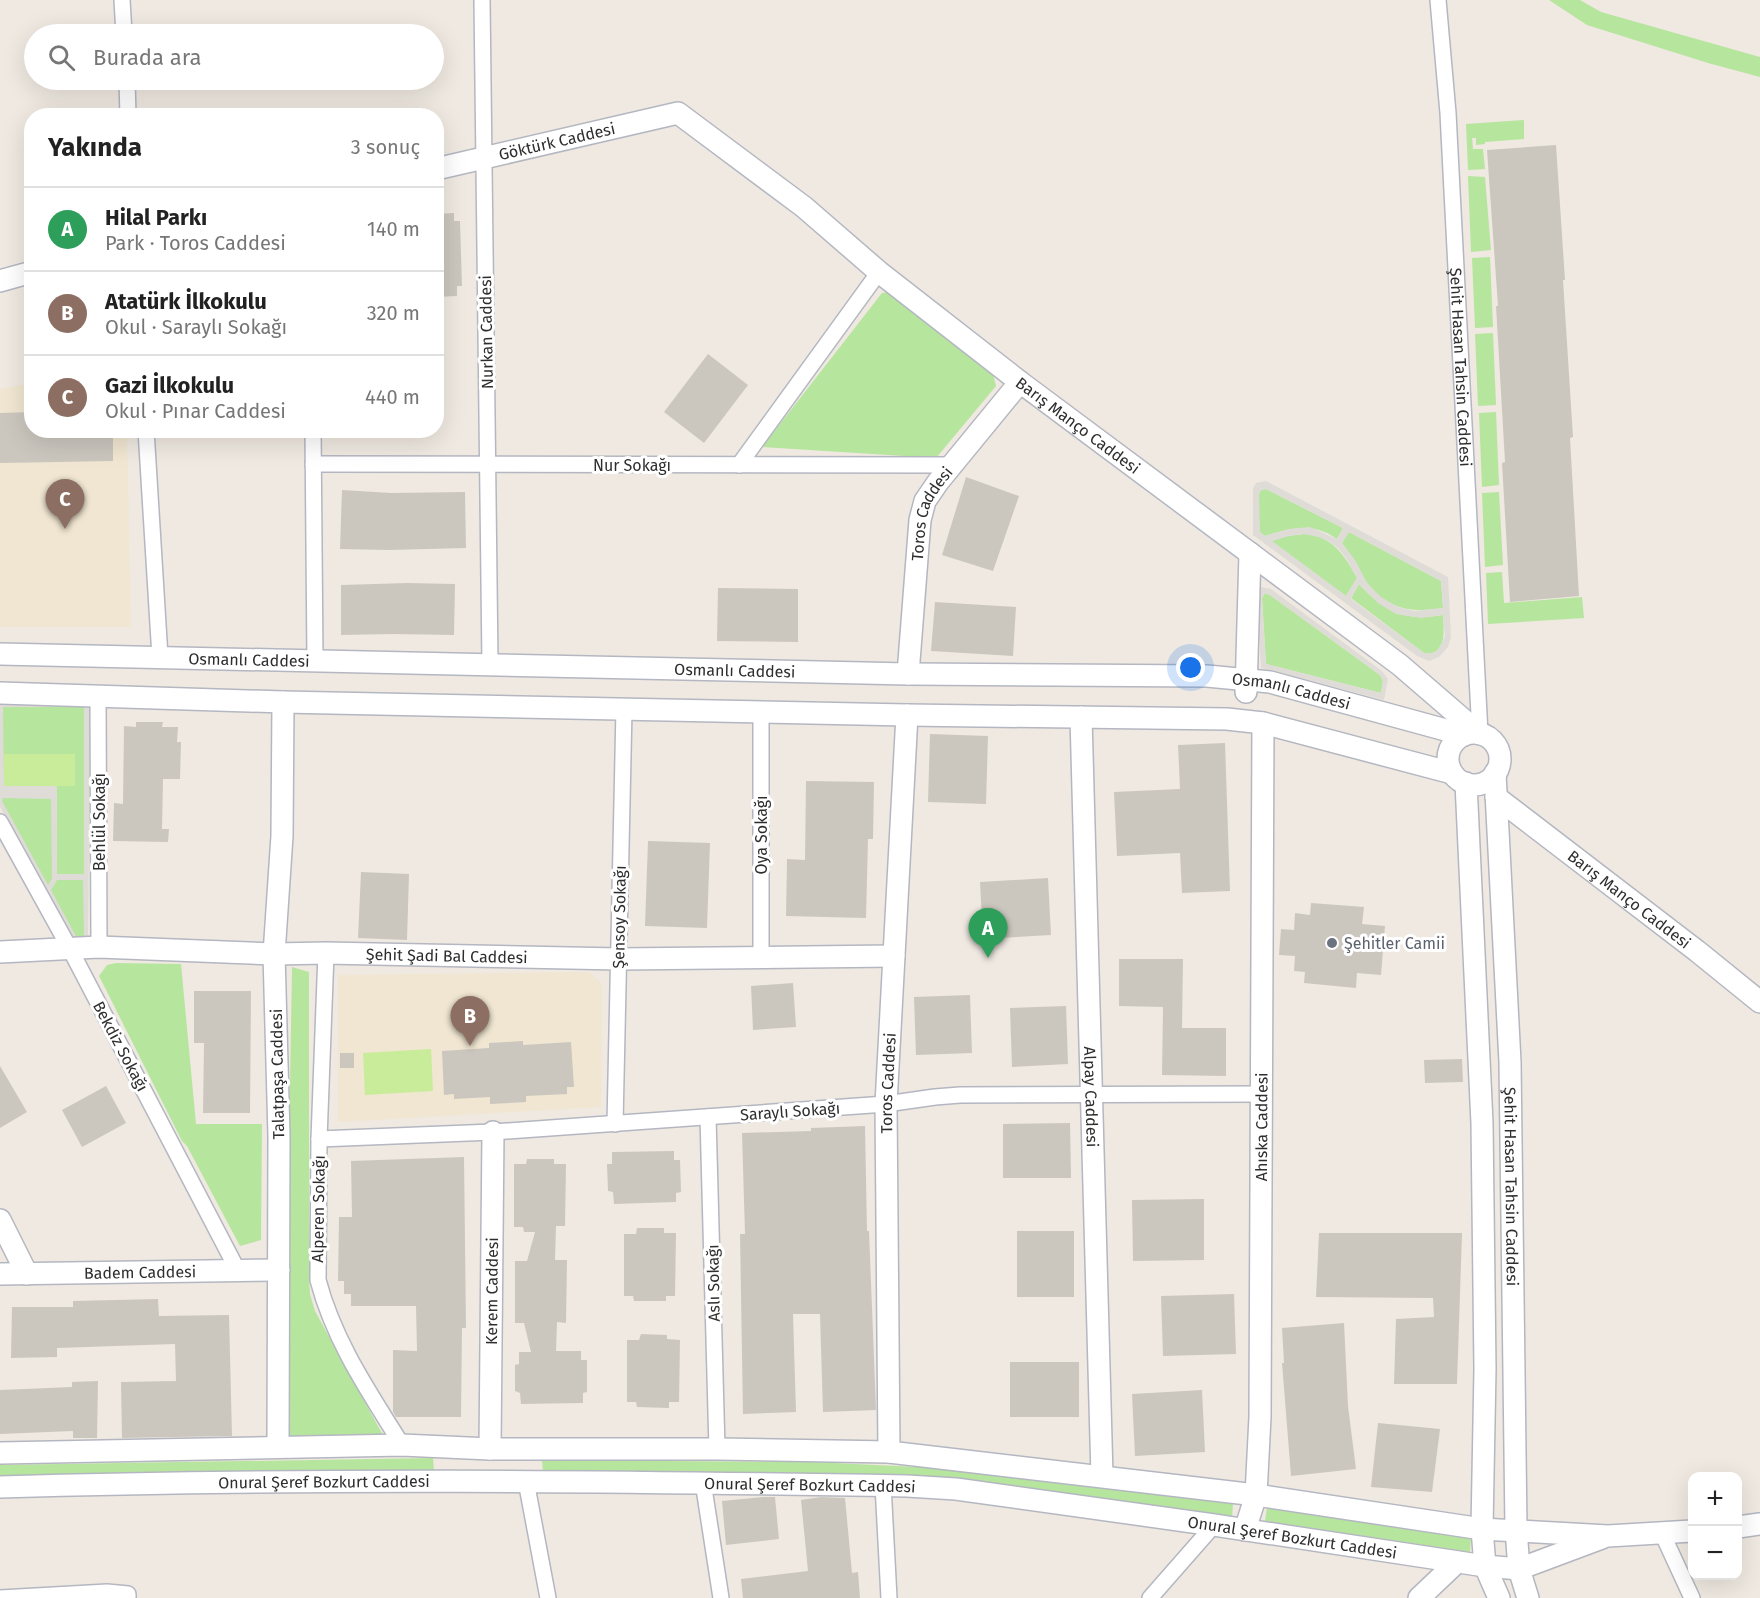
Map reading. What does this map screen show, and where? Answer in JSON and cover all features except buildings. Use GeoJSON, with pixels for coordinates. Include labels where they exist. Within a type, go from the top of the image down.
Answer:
{"type":"FeatureCollection","features":[{"type":"Feature","properties":{"kind":"main road","name":"Göktürk Caddesi"},"geometry":{"type":"LineString","coordinates":[[444,167],[678,113]]}},
{"type":"Feature","properties":{"kind":"main road","name":"Barış Manço Caddesi"},"geometry":{"type":"LineString","coordinates":[[678,113],[804,207],[879,272],[1020,381],[1400,665],[1472,734]]}},
{"type":"Feature","properties":{"kind":"main road"},"geometry":{"type":"LineString","coordinates":[[0,280],[24,274]]}},
{"type":"Feature","properties":{"kind":"main road","name":"Toros Caddesi"},"geometry":{"type":"LineString","coordinates":[[908,674],[920,520],[925,501],[951,465],[1020,381]]}},
{"type":"Feature","properties":{"kind":"main road"},"geometry":{"type":"LineString","coordinates":[[1250,553],[1247,686],[1244,706],[1251,718],[1263,723],[1459,778],[1482,783],[1495,773],[1500,758],[1498,749],[1488,737],[1472,734],[1456,740],[1448,755],[1449,764],[1459,778]]}},
{"type":"Feature","properties":{"kind":"main road","name":"Osmanlı Caddesi"},"geometry":{"type":"LineString","coordinates":[[0,654],[908,674],[1179,676],[1247,686],[1269,682],[1472,734]]}},
{"type":"Feature","properties":{"kind":"main road"},"geometry":{"type":"LineString","coordinates":[[0,693],[624,710],[1202,718],[1263,723],[1276,720],[1285,709],[1286,702],[1281,689],[1269,682]]}},
{"type":"Feature","properties":{"kind":"main road","name":"Talatpaşa Caddesi"},"geometry":{"type":"LineString","coordinates":[[278,1447],[279,1136],[274,954],[282,836],[283,702]]}},
{"type":"Feature","properties":{"kind":"main road","name":"Toros Caddesi"},"geometry":{"type":"LineString","coordinates":[[889,1452],[886,1104],[907,715]]}},
{"type":"Feature","properties":{"kind":"main road","name":"Alpay Caddesi"},"geometry":{"type":"LineString","coordinates":[[1080,717],[1102,1476]]}},
{"type":"Feature","properties":{"kind":"main road","name":"Ahıska Caddesi"},"geometry":{"type":"LineString","coordinates":[[1245,1530],[1256,1495],[1260,1417],[1263,723]]}},
{"type":"Feature","properties":{"kind":"main road","name":"Şehit Hasan Tahsin Caddesi"},"geometry":{"type":"LineString","coordinates":[[1495,773],[1510,1062],[1516,1529],[1519,1569],[1528,1598]]}},
{"type":"Feature","properties":{"kind":"main road","name":"Şehit Hasan Tahsin Caddesi"},"geometry":{"type":"LineString","coordinates":[[1459,778],[1482,1123],[1485,1369],[1482,1529],[1485,1566],[1499,1598]]}},
{"type":"Feature","properties":{"kind":"main road","name":"Barış Manço Caddesi"},"geometry":{"type":"LineString","coordinates":[[1497,797],[1760,1002]]}},
{"type":"Feature","properties":{"kind":"main road","name":"Şehit Şadi Bal Caddesi"},"geometry":{"type":"LineString","coordinates":[[0,952],[99,947],[274,954],[619,959],[894,956]]}},
{"type":"Feature","properties":{"kind":"main road","name":"Kerem Caddesi"},"geometry":{"type":"LineString","coordinates":[[490,1449],[492,1132]]}},
{"type":"Feature","properties":{"kind":"main road"},"geometry":{"type":"LineString","coordinates":[[0,1220],[27,1274]]}},
{"type":"Feature","properties":{"kind":"main road","name":"Badem Caddesi"},"geometry":{"type":"LineString","coordinates":[[0,1274],[279,1270]]}},
{"type":"Feature","properties":{"kind":"main road","name":"Onural Şeref Bozkurt Caddesi"},"geometry":{"type":"LineString","coordinates":[[0,1453],[402,1444],[490,1449],[889,1452],[1256,1495],[1482,1529],[1516,1529],[1608,1536],[1688,1531]]}},
{"type":"Feature","properties":{"kind":"main road","name":"Onural Şeref Bozkurt Caddesi"},"geometry":{"type":"LineString","coordinates":[[0,1487],[526,1481],[883,1485],[956,1490],[1519,1569],[1608,1536]]}},
{"type":"Feature","properties":{"kind":"main road"},"geometry":{"type":"LineString","coordinates":[[1742,1526],[1760,1524]]}},
{"type":"Feature","properties":{"kind":"main road"},"geometry":{"type":"LineString","coordinates":[[1419,1598],[1457,1562]]}},
{"type":"Feature","properties":{"kind":"street"},"geometry":{"type":"LineString","coordinates":[[122,0],[123,24]]}},
{"type":"Feature","properties":{"kind":"street","name":"Nurkan Caddesi"},"geometry":{"type":"LineString","coordinates":[[482,0],[490,664]]}},
{"type":"Feature","properties":{"kind":"street","name":"Şehit Hasan Tahsin Caddesi"},"geometry":{"type":"LineString","coordinates":[[1438,0],[1448,113],[1472,734]]}},
{"type":"Feature","properties":{"kind":"street"},"geometry":{"type":"LineString","coordinates":[[127,90],[128,108]]}},
{"type":"Feature","properties":{"kind":"street"},"geometry":{"type":"LineString","coordinates":[[739,465],[879,272]]}},
{"type":"Feature","properties":{"kind":"street"},"geometry":{"type":"LineString","coordinates":[[146,438],[160,657]]}},
{"type":"Feature","properties":{"kind":"street"},"geometry":{"type":"LineString","coordinates":[[313,438],[315,660]]}},
{"type":"Feature","properties":{"kind":"street","name":"Nur Sokağı"},"geometry":{"type":"LineString","coordinates":[[313,464],[951,465]]}},
{"type":"Feature","properties":{"kind":"street","name":"Behlül Sokağı"},"geometry":{"type":"LineString","coordinates":[[98,696],[99,947]]}},
{"type":"Feature","properties":{"kind":"street","name":"Şensoy Sokağı"},"geometry":{"type":"LineString","coordinates":[[615,1124],[624,710]]}},
{"type":"Feature","properties":{"kind":"street","name":"Oya Sokağı"},"geometry":{"type":"LineString","coordinates":[[760,712],[761,957]]}},
{"type":"Feature","properties":{"kind":"street","name":"Bekdiz Sokağı"},"geometry":{"type":"LineString","coordinates":[[0,822],[70,949],[238,1271]]}},
{"type":"Feature","properties":{"kind":"street","name":"Alperen Sokağı"},"geometry":{"type":"LineString","coordinates":[[326,953],[319,1139],[318,1280],[322,1298],[351,1364],[402,1444]]}},
{"type":"Feature","properties":{"kind":"street","name":"Saraylı Sokağı"},"geometry":{"type":"LineString","coordinates":[[319,1139],[615,1124],[886,1104],[934,1096],[1261,1094]]}},
{"type":"Feature","properties":{"kind":"street","name":"Aslı Sokağı"},"geometry":{"type":"LineString","coordinates":[[708,1117],[717,1449]]}},
{"type":"Feature","properties":{"kind":"street"},"geometry":{"type":"LineString","coordinates":[[526,1481],[548,1598]]}},
{"type":"Feature","properties":{"kind":"street"},"geometry":{"type":"LineString","coordinates":[[702,1482],[722,1598]]}},
{"type":"Feature","properties":{"kind":"street"},"geometry":{"type":"LineString","coordinates":[[883,1485],[889,1598]]}},
{"type":"Feature","properties":{"kind":"street"},"geometry":{"type":"LineString","coordinates":[[1150,1598],[1214,1525]]}},
{"type":"Feature","properties":{"kind":"street"},"geometry":{"type":"LineString","coordinates":[[1662,1533],[1692,1598]]}},
{"type":"Feature","properties":{"kind":"street"},"geometry":{"type":"LineString","coordinates":[[0,1598],[107,1592],[128,1596]]}},
{"type":"Feature","properties":{"kind":"shaded area"},"geometry":{"type":"Polygon","coordinates":[[[24,384],[24,438],[127,438],[131,627],[0,627],[0,389],[24,384]]]}},
{"type":"Feature","properties":{"kind":"shaded area"},"geometry":{"type":"Polygon","coordinates":[[[1266,481],[1448,577],[1451,637],[1448,647],[1439,657],[1429,661],[1417,656],[1253,535],[1253,488],[1256,483],[1266,481]],[[1266,489],[1261,490],[1259,494],[1260,532],[1265,536],[1289,529],[1310,527],[1337,539],[1343,528],[1266,489]],[[1349,532],[1342,543],[1355,560],[1367,583],[1381,597],[1398,607],[1414,611],[1443,608],[1441,581],[1349,532]],[[1304,534],[1272,541],[1346,596],[1357,578],[1338,548],[1319,537],[1304,534]],[[1359,584],[1351,599],[1424,653],[1434,653],[1445,636],[1443,615],[1421,618],[1396,614],[1378,603],[1359,584]]]}},
{"type":"Feature","properties":{"kind":"shaded area"},"geometry":{"type":"Polygon","coordinates":[[[1261,587],[1271,589],[1382,671],[1388,679],[1384,700],[1261,668],[1257,596],[1261,587]],[[1265,593],[1262,598],[1266,664],[1381,693],[1383,681],[1380,675],[1265,593]]]}},
{"type":"Feature","properties":{"kind":"shaded area"},"geometry":{"type":"Polygon","coordinates":[[[0,702],[89,703],[88,937],[85,940],[77,942],[72,938],[0,806],[0,702]],[[3,707],[4,786],[57,786],[57,874],[84,874],[84,707],[3,707]],[[3,798],[2,801],[48,885],[52,879],[51,799],[3,798]],[[57,880],[51,890],[78,940],[84,939],[83,880],[57,880]]]}},
{"type":"Feature","properties":{"kind":"shaded area"},"geometry":{"type":"Polygon","coordinates":[[[589,972],[602,984],[601,1107],[338,1122],[338,975],[589,972]]]}},
{"type":"Feature","properties":{"kind":"green space"},"geometry":{"type":"Polygon","coordinates":[[[1549,0],[1580,0],[1601,12],[1760,57],[1760,77],[1587,25],[1549,0]]]}},
{"type":"Feature","properties":{"kind":"green space"},"geometry":{"type":"Polygon","coordinates":[[[1524,120],[1524,139],[1485,142],[1485,144],[1476,145],[1476,138],[1472,138],[1473,149],[1483,149],[1485,169],[1468,170],[1466,124],[1524,120]]]}},
{"type":"Feature","properties":{"kind":"green space"},"geometry":{"type":"Polygon","coordinates":[[[1468,176],[1485,177],[1491,250],[1471,252],[1468,176]]]}},
{"type":"Feature","properties":{"kind":"green space"},"geometry":{"type":"Polygon","coordinates":[[[1490,257],[1493,327],[1475,328],[1472,258],[1490,257]]]}},
{"type":"Feature","properties":{"kind":"green space"},"geometry":{"type":"Polygon","coordinates":[[[889,292],[992,370],[996,386],[936,458],[762,447],[882,293],[889,292]]]}},
{"type":"Feature","properties":{"kind":"green space"},"geometry":{"type":"Polygon","coordinates":[[[1493,333],[1496,405],[1478,406],[1475,334],[1493,333]]]}},
{"type":"Feature","properties":{"kind":"green space"},"geometry":{"type":"Polygon","coordinates":[[[1496,412],[1499,485],[1482,487],[1479,413],[1496,412]]]}},
{"type":"Feature","properties":{"kind":"green space"},"geometry":{"type":"Polygon","coordinates":[[[1266,489],[1343,528],[1337,539],[1311,528],[1293,529],[1265,536],[1259,532],[1259,494],[1261,490],[1266,489]]]}},
{"type":"Feature","properties":{"kind":"green space"},"geometry":{"type":"Polygon","coordinates":[[[1499,492],[1503,565],[1485,567],[1482,493],[1499,492]]]}},
{"type":"Feature","properties":{"kind":"green space"},"geometry":{"type":"Polygon","coordinates":[[[1349,532],[1441,581],[1443,608],[1411,609],[1383,599],[1367,583],[1342,543],[1349,532]]]}},
{"type":"Feature","properties":{"kind":"green space"},"geometry":{"type":"Polygon","coordinates":[[[1304,534],[1323,538],[1342,554],[1357,578],[1346,596],[1271,541],[1304,534]]]}},
{"type":"Feature","properties":{"kind":"green space"},"geometry":{"type":"Polygon","coordinates":[[[1502,572],[1504,603],[1582,597],[1584,618],[1488,624],[1486,573],[1502,572]]]}},
{"type":"Feature","properties":{"kind":"green space"},"geometry":{"type":"Polygon","coordinates":[[[1359,584],[1378,602],[1396,613],[1417,617],[1443,615],[1442,641],[1437,651],[1424,653],[1351,598],[1359,584]]]}},
{"type":"Feature","properties":{"kind":"green space"},"geometry":{"type":"Polygon","coordinates":[[[1265,593],[1380,675],[1383,681],[1381,693],[1266,664],[1262,598],[1265,593]]]}},
{"type":"Feature","properties":{"kind":"green space"},"geometry":{"type":"Polygon","coordinates":[[[0,702],[89,703],[88,937],[77,942],[0,806],[0,702]]]}},
{"type":"Feature","properties":{"kind":"green space"},"geometry":{"type":"Polygon","coordinates":[[[4,754],[75,754],[75,786],[4,786],[4,754]]]}},
{"type":"Feature","properties":{"kind":"green space"},"geometry":{"type":"Polygon","coordinates":[[[116,963],[181,964],[196,1124],[262,1124],[261,1240],[240,1246],[187,1146],[182,1141],[99,976],[107,965],[116,963]]]}},
{"type":"Feature","properties":{"kind":"green space"},"geometry":{"type":"Polygon","coordinates":[[[292,967],[309,972],[310,1294],[315,1311],[384,1437],[288,1441],[286,1326],[292,967]]]}},
{"type":"Feature","properties":{"kind":"green space"},"geometry":{"type":"Polygon","coordinates":[[[431,1049],[433,1091],[365,1095],[363,1053],[431,1049]]]}},
{"type":"Feature","properties":{"kind":"green space"},"geometry":{"type":"Polygon","coordinates":[[[433,1458],[434,1470],[0,1477],[0,1465],[433,1458]]]}},
{"type":"Feature","properties":{"kind":"green space"},"geometry":{"type":"Polygon","coordinates":[[[542,1460],[812,1462],[940,1468],[1233,1504],[1232,1518],[1021,1490],[543,1472],[542,1460]]]}},
{"type":"Feature","properties":{"kind":"green space"},"geometry":{"type":"Polygon","coordinates":[[[1267,1507],[1471,1538],[1470,1552],[1265,1521],[1267,1507]]]}},
{"type":"Feature","properties":{"kind":"place","name":"Gazi İlkokulu"},"geometry":{"type":"Point","coordinates":[65,529]}},
{"type":"Feature","properties":{"kind":"place","name":"Şehitler Camii"},"geometry":{"type":"Point","coordinates":[1332,943]}},
{"type":"Feature","properties":{"kind":"place","name":"Hilal Parkı"},"geometry":{"type":"Point","coordinates":[988,958]}},
{"type":"Feature","properties":{"kind":"place","name":"Atatürk İlkokulu"},"geometry":{"type":"Point","coordinates":[470,1046]}}]}
